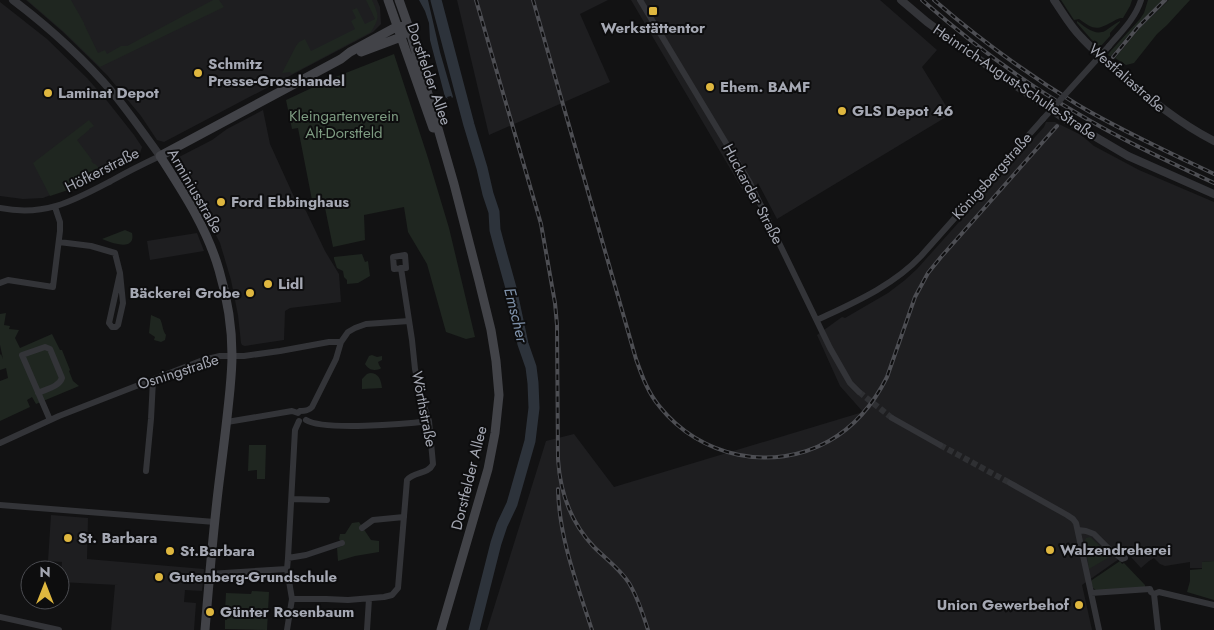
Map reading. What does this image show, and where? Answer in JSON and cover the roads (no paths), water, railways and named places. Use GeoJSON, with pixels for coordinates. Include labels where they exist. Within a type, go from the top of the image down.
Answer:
{"type":"FeatureCollection","features":[{"type":"Feature","properties":{"kind":"main road","name":"Dorstfelder Allee"},"geometry":{"type":"LineString","coordinates":[[388,0],[454,184]]}},
{"type":"Feature","properties":{"kind":"main road","name":"Dorstfelder Allee"},"geometry":{"type":"LineString","coordinates":[[399,0],[409,28],[454,184],[491,330],[499,395],[496,432],[488,469],[441,630]]}},
{"type":"Feature","properties":{"kind":"main road","name":"Höfkerstraße"},"geometry":{"type":"LineString","coordinates":[[160,156],[341,59],[350,52],[398,26]]}},
{"type":"Feature","properties":{"kind":"main road"},"geometry":{"type":"LineString","coordinates":[[398,26],[409,28]]}},
{"type":"Feature","properties":{"kind":"main road","name":"Höfkerstraße"},"geometry":{"type":"LineString","coordinates":[[341,59],[401,37],[409,28]]}},
{"type":"Feature","properties":{"kind":"main road","name":"Arminiusstraße"},"geometry":{"type":"LineString","coordinates":[[160,156],[194,210],[215,258],[226,300],[231,335],[232,357],[227,422],[209,574],[205,630]]}},
{"type":"Feature","properties":{"kind":"street","name":"Arminiusstraße"},"geometry":{"type":"LineString","coordinates":[[13,0],[59,38],[96,74],[130,114],[160,156]]}},
{"type":"Feature","properties":{"kind":"street","name":"Huckarder Straße"},"geometry":{"type":"LineString","coordinates":[[640,0],[753,188],[841,368],[850,383],[859,392]]}},
{"type":"Feature","properties":{"kind":"street","name":"Heinrich-August-Schulte-Straße"},"geometry":{"type":"LineString","coordinates":[[902,0],[928,22],[1065,119],[1128,156],[1214,194]]}},
{"type":"Feature","properties":{"kind":"street","name":"Westfaliastraße"},"geometry":{"type":"LineString","coordinates":[[1054,0],[1080,37],[1098,54],[1162,108],[1189,127],[1214,141]]}},
{"type":"Feature","properties":{"kind":"street","name":"Königsbergstraße"},"geometry":{"type":"LineString","coordinates":[[817,320],[878,290],[901,274],[921,256],[1109,46],[1137,11],[1140,0]]}},
{"type":"Feature","properties":{"kind":"street","name":"Höfkerstraße"},"geometry":{"type":"LineString","coordinates":[[0,208],[25,211],[55,207],[86,194],[160,156]]}},
{"type":"Feature","properties":{"kind":"street"},"geometry":{"type":"LineString","coordinates":[[0,283],[8,280],[53,287],[60,231],[60,222],[55,207]]}},
{"type":"Feature","properties":{"kind":"street"},"geometry":{"type":"LineString","coordinates":[[59,242],[91,246],[115,253],[120,273],[123,303],[118,325],[112,327],[109,323],[120,273]]}},
{"type":"Feature","properties":{"kind":"street","name":"Wörthstraße"},"geometry":{"type":"LineString","coordinates":[[292,599],[326,598],[348,600],[384,598],[391,596],[395,592],[400,582],[408,479],[411,476],[429,470],[433,465],[429,422],[415,368],[402,268]]}},
{"type":"Feature","properties":{"kind":"street"},"geometry":{"type":"LineString","coordinates":[[409,321],[366,324],[348,332],[341,342],[336,359],[312,407],[301,412],[296,418],[313,424],[349,426],[429,422]]}},
{"type":"Feature","properties":{"kind":"street","name":"Osningstraße"},"geometry":{"type":"LineString","coordinates":[[0,443],[50,420],[203,360],[220,356],[244,356],[329,342],[341,342]]}},
{"type":"Feature","properties":{"kind":"street"},"geometry":{"type":"LineString","coordinates":[[38,393],[58,385],[61,380],[61,375],[50,350],[45,347],[22,355],[38,393],[50,420]]}},
{"type":"Feature","properties":{"kind":"street"},"geometry":{"type":"LineString","coordinates":[[146,471],[153,380]]}},
{"type":"Feature","properties":{"kind":"street"},"geometry":{"type":"LineString","coordinates":[[227,422],[292,411],[308,415],[295,430],[287,569],[292,599],[287,630]]}},
{"type":"Feature","properties":{"kind":"street"},"geometry":{"type":"LineString","coordinates":[[892,418],[940,445]]}},
{"type":"Feature","properties":{"kind":"street"},"geometry":{"type":"LineString","coordinates":[[1010,483],[1067,515],[1076,523],[1099,630]]}},
{"type":"Feature","properties":{"kind":"street"},"geometry":{"type":"LineString","coordinates":[[292,499],[327,500]]}},
{"type":"Feature","properties":{"kind":"street"},"geometry":{"type":"LineString","coordinates":[[0,505],[215,522]]}},
{"type":"Feature","properties":{"kind":"street"},"geometry":{"type":"LineString","coordinates":[[362,528],[373,520],[404,517]]}},
{"type":"Feature","properties":{"kind":"street"},"geometry":{"type":"LineString","coordinates":[[1078,530],[1094,534],[1122,559],[1125,558]]}},
{"type":"Feature","properties":{"kind":"street"},"geometry":{"type":"LineString","coordinates":[[288,558],[306,556],[342,543]]}},
{"type":"Feature","properties":{"kind":"street"},"geometry":{"type":"LineString","coordinates":[[209,574],[287,569]]}},
{"type":"Feature","properties":{"kind":"street"},"geometry":{"type":"LineString","coordinates":[[1091,594],[1150,589],[1154,594],[1158,630]]}},
{"type":"Feature","properties":{"kind":"street"},"geometry":{"type":"LineString","coordinates":[[1154,594],[1159,592],[1214,605]]}},
{"type":"Feature","properties":{"kind":"street"},"geometry":{"type":"LineString","coordinates":[[368,598],[368,630]]}},
{"type":"Feature","properties":{"kind":"street"},"geometry":{"type":"LineString","coordinates":[[0,616],[59,630]]}},
{"type":"Feature","properties":{"kind":"waterway","name":"Emscher"},"geometry":{"type":"LineString","coordinates":[[436,0],[494,212],[495,230],[511,288],[523,344],[531,367],[533,383],[534,408],[530,441],[512,504],[496,543],[474,630]]}},
{"type":"Feature","properties":{"kind":"tunnel"},"geometry":{"type":"LineString","coordinates":[[859,392],[892,418]]}},
{"type":"Feature","properties":{"kind":"tunnel"},"geometry":{"type":"LineString","coordinates":[[940,445],[1010,483]]}},
{"type":"Feature","properties":{"kind":"railway"},"geometry":{"type":"LineString","coordinates":[[476,0],[541,224],[557,325],[558,459],[564,495],[573,517],[586,538],[629,583],[638,600],[648,630]]}},
{"type":"Feature","properties":{"kind":"railway"},"geometry":{"type":"LineString","coordinates":[[533,0],[636,359],[646,384],[656,402],[676,424],[695,438],[716,448],[738,455],[784,456],[807,451],[829,441],[847,429],[863,414],[887,377],[915,297],[928,273],[1057,126]]}},
{"type":"Feature","properties":{"kind":"railway"},"geometry":{"type":"LineString","coordinates":[[922,0],[996,60],[1055,100],[1126,141],[1214,183]]}},
{"type":"Feature","properties":{"kind":"railway"},"geometry":{"type":"LineString","coordinates":[[934,0],[1004,56],[1078,105],[1214,174]]}},
{"type":"Feature","properties":{"kind":"railway"},"geometry":{"type":"LineString","coordinates":[[1113,57],[1138,27],[1165,0]]}},
{"type":"Feature","properties":{"kind":"railway"},"geometry":{"type":"LineString","coordinates":[[558,489],[565,543],[592,630]]}},
{"type":"Feature","properties":{"kind":"place","name":"Werkstättentor"},"geometry":{"type":"Point","coordinates":[653,11]}},
{"type":"Feature","properties":{"kind":"place","name":"Schmitz Presse-Grosshandel"},"geometry":{"type":"Point","coordinates":[198,73]}},
{"type":"Feature","properties":{"kind":"place","name":"Ehem. BAMF"},"geometry":{"type":"Point","coordinates":[710,87]}},
{"type":"Feature","properties":{"kind":"place","name":"Laminat Depot"},"geometry":{"type":"Point","coordinates":[48,93]}},
{"type":"Feature","properties":{"kind":"place","name":"GLS Depot 46"},"geometry":{"type":"Point","coordinates":[842,111]}},
{"type":"Feature","properties":{"kind":"place","name":"Ford Ebbinghaus"},"geometry":{"type":"Point","coordinates":[221,202]}},
{"type":"Feature","properties":{"kind":"place","name":"Lidl"},"geometry":{"type":"Point","coordinates":[268,284]}},
{"type":"Feature","properties":{"kind":"place","name":"Bäckerei Grobe"},"geometry":{"type":"Point","coordinates":[250,293]}},
{"type":"Feature","properties":{"kind":"place","name":"St. Barbara"},"geometry":{"type":"Point","coordinates":[68,538]}},
{"type":"Feature","properties":{"kind":"place","name":"Walzendreherei"},"geometry":{"type":"Point","coordinates":[1050,550]}},
{"type":"Feature","properties":{"kind":"place","name":"St.Barbara"},"geometry":{"type":"Point","coordinates":[170,551]}},
{"type":"Feature","properties":{"kind":"place","name":"Gutenberg-Grundschule"},"geometry":{"type":"Point","coordinates":[159,577]}},
{"type":"Feature","properties":{"kind":"place","name":"Union Gewerbehof"},"geometry":{"type":"Point","coordinates":[1079,605]}},
{"type":"Feature","properties":{"kind":"place","name":"Günter Rosenbaum"},"geometry":{"type":"Point","coordinates":[210,612]}},
{"type":"Feature","properties":{"kind":"park label","name":"Kleingartenverein Alt-Dorstfeld"},"geometry":{"type":"Point","coordinates":[344,124]}}]}
